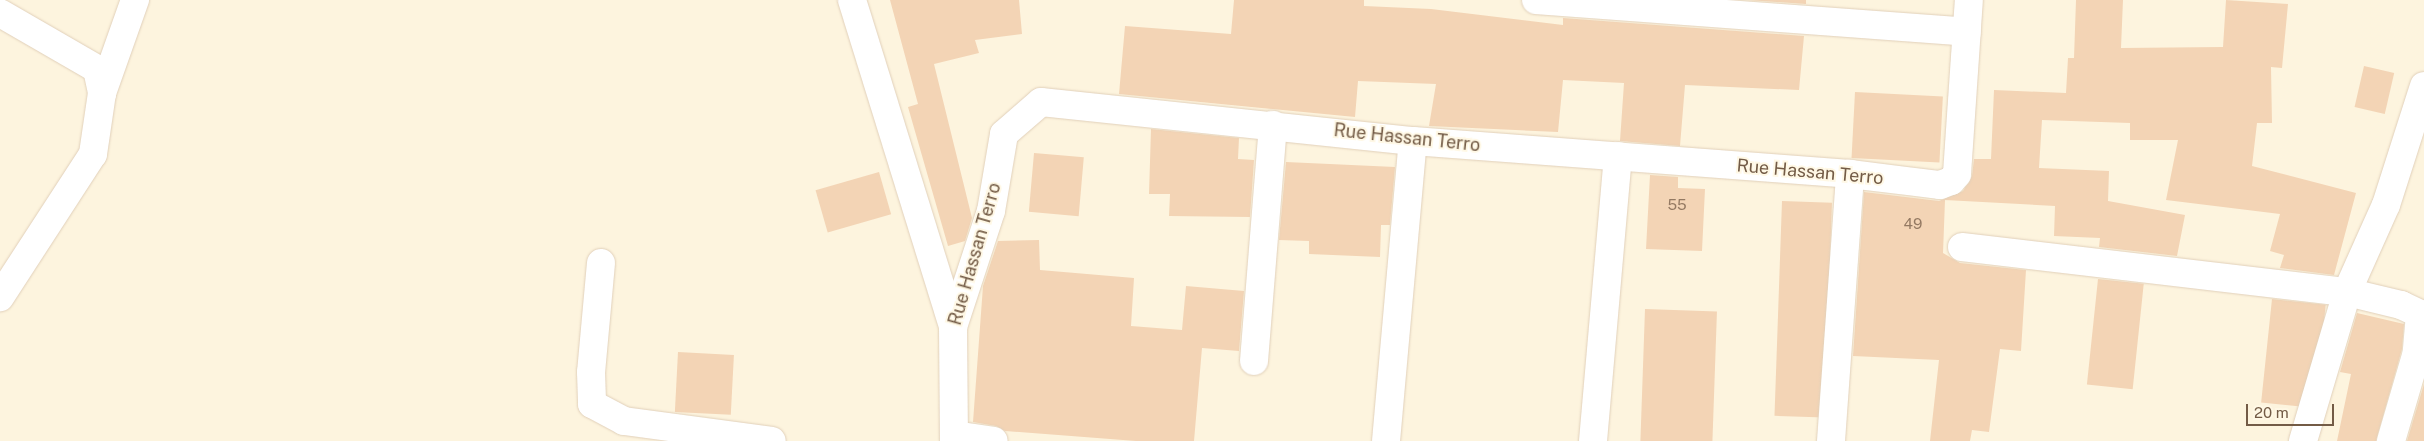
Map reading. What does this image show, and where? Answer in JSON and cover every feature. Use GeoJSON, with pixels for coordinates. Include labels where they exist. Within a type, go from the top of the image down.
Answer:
{"type":"FeatureCollection","features":[{"type":"Feature","properties":{"kind":"street"},"geometry":{"type":"LineString","coordinates":[[0,297],[93,154],[102,93],[135,0]]}},
{"type":"Feature","properties":{"kind":"street"},"geometry":{"type":"LineString","coordinates":[[852,0],[952,327]]}},
{"type":"Feature","properties":{"kind":"street"},"geometry":{"type":"LineString","coordinates":[[1536,0],[1967,32]]}},
{"type":"Feature","properties":{"kind":"street","name":"Rue Hassan Terro"},"geometry":{"type":"LineString","coordinates":[[954,438],[952,327],[990,211],[1004,134],[1042,102],[1413,141],[1850,174],[1940,185],[1951,182],[1957,174],[1969,0]]}},
{"type":"Feature","properties":{"kind":"street"},"geometry":{"type":"LineString","coordinates":[[0,12],[97,69],[102,93]]}},
{"type":"Feature","properties":{"kind":"street"},"geometry":{"type":"LineString","coordinates":[[2303,441],[2347,292],[2386,205],[2424,86]]}},
{"type":"Feature","properties":{"kind":"street"},"geometry":{"type":"LineString","coordinates":[[1254,360],[1273,125]]}},
{"type":"Feature","properties":{"kind":"street"},"geometry":{"type":"LineString","coordinates":[[1386,441],[1413,141]]}},
{"type":"Feature","properties":{"kind":"street"},"geometry":{"type":"LineString","coordinates":[[1593,441],[1618,156]]}},
{"type":"Feature","properties":{"kind":"street"},"geometry":{"type":"LineString","coordinates":[[1830,441],[1850,174]]}},
{"type":"Feature","properties":{"kind":"street"},"geometry":{"type":"LineString","coordinates":[[1962,247],[2347,292],[2401,305],[2420,314],[2417,352],[2391,441]]}},
{"type":"Feature","properties":{"kind":"street"},"geometry":{"type":"LineString","coordinates":[[601,263],[591,372],[592,404],[624,421],[772,441]]}},
{"type":"Feature","properties":{"kind":"street"},"geometry":{"type":"LineString","coordinates":[[954,438],[994,441]]}},
{"type":"Feature","properties":{"kind":"building"},"geometry":{"type":"Polygon","coordinates":[[[890,0],[1019,0],[1022,34],[975,40],[979,53],[934,64],[972,218],[965,241],[948,246],[908,107],[918,104],[890,0]]]}},
{"type":"Feature","properties":{"kind":"building"},"geometry":{"type":"Polygon","coordinates":[[[1234,0],[1364,0],[1364,6],[1431,9],[1563,25],[1563,18],[1804,36],[1799,90],[1685,85],[1680,146],[1620,141],[1624,83],[1563,80],[1558,132],[1429,126],[1436,84],[1358,81],[1355,117],[1119,94],[1125,26],[1231,34],[1234,0]]]}},
{"type":"Feature","properties":{"kind":"building"},"geometry":{"type":"Polygon","coordinates":[[[1747,0],[1806,0],[1806,4],[1747,0]]]}},
{"type":"Feature","properties":{"kind":"building"},"geometry":{"type":"Polygon","coordinates":[[[2076,0],[2123,0],[2121,48],[2223,47],[2226,0],[2288,4],[2282,68],[2271,67],[2272,123],[2257,123],[2252,166],[2356,193],[2334,275],[2280,268],[2284,255],[2270,251],[2280,214],[2166,200],[2178,140],[2130,140],[2130,123],[2042,120],[2039,168],[2109,171],[2108,201],[2185,215],[2177,256],[2099,247],[2100,238],[2054,236],[2055,206],[1945,200],[1943,253],[1960,263],[2026,270],[2021,351],[2000,349],[1989,432],[1972,430],[1970,441],[1930,441],[1939,360],[1853,356],[1864,192],[1939,201],[1963,191],[1972,176],[1974,159],[1991,159],[1994,90],[2066,93],[2068,58],[2074,58],[2076,0]]]}},
{"type":"Feature","properties":{"kind":"building"},"geometry":{"type":"Polygon","coordinates":[[[2364,66],[2394,73],[2385,114],[2355,107],[2364,66]]]}},
{"type":"Feature","properties":{"kind":"building"},"geometry":{"type":"Polygon","coordinates":[[[1855,92],[1943,97],[1939,163],[1852,158],[1855,92]]]}},
{"type":"Feature","properties":{"kind":"building"},"geometry":{"type":"Polygon","coordinates":[[[1151,129],[1239,138],[1238,159],[1254,160],[1250,217],[1169,216],[1170,194],[1149,194],[1151,129]]]}},
{"type":"Feature","properties":{"kind":"building"},"geometry":{"type":"Polygon","coordinates":[[[1034,153],[1084,157],[1079,216],[1029,212],[1034,153]]]}},
{"type":"Feature","properties":{"kind":"building"},"geometry":{"type":"Polygon","coordinates":[[[1286,162],[1395,167],[1390,225],[1381,225],[1380,257],[1309,254],[1309,241],[1279,240],[1286,162]]]}},
{"type":"Feature","properties":{"kind":"building"},"geometry":{"type":"Polygon","coordinates":[[[879,172],[891,214],[828,232],[816,190],[879,172]]]}},
{"type":"Feature","properties":{"kind":"building"},"geometry":{"type":"Polygon","coordinates":[[[1650,175],[1678,177],[1678,188],[1705,189],[1702,251],[1646,249],[1650,175]]]}},
{"type":"Feature","properties":{"kind":"building"},"geometry":{"type":"Polygon","coordinates":[[[1782,201],[1832,203],[1824,418],[1774,416],[1782,201]]]}},
{"type":"Feature","properties":{"kind":"building"},"geometry":{"type":"Polygon","coordinates":[[[1039,240],[1040,270],[1134,278],[1131,326],[1182,330],[1186,286],[1244,291],[1239,351],[1202,348],[1194,441],[1136,441],[1005,431],[996,426],[973,422],[983,286],[998,241],[1039,240]]]}},
{"type":"Feature","properties":{"kind":"building"},"geometry":{"type":"Polygon","coordinates":[[[2098,279],[2144,284],[2133,389],[2087,384],[2098,279]]]}},
{"type":"Feature","properties":{"kind":"building"},"geometry":{"type":"Polygon","coordinates":[[[2272,299],[2326,305],[2315,408],[2261,402],[2272,299]]]}},
{"type":"Feature","properties":{"kind":"building"},"geometry":{"type":"Polygon","coordinates":[[[1645,309],[1717,312],[1712,441],[1640,441],[1645,309]]]}},
{"type":"Feature","properties":{"kind":"building"},"geometry":{"type":"Polygon","coordinates":[[[2357,313],[2404,324],[2402,349],[2376,441],[2337,441],[2351,374],[2340,372],[2357,313]]]}},
{"type":"Feature","properties":{"kind":"building"},"geometry":{"type":"Polygon","coordinates":[[[678,352],[734,355],[731,415],[675,412],[678,352]]]}},
{"type":"Feature","properties":{"kind":"building"},"geometry":{"type":"Polygon","coordinates":[[[2424,384],[2424,441],[2407,441],[2424,384]]]}}]}
